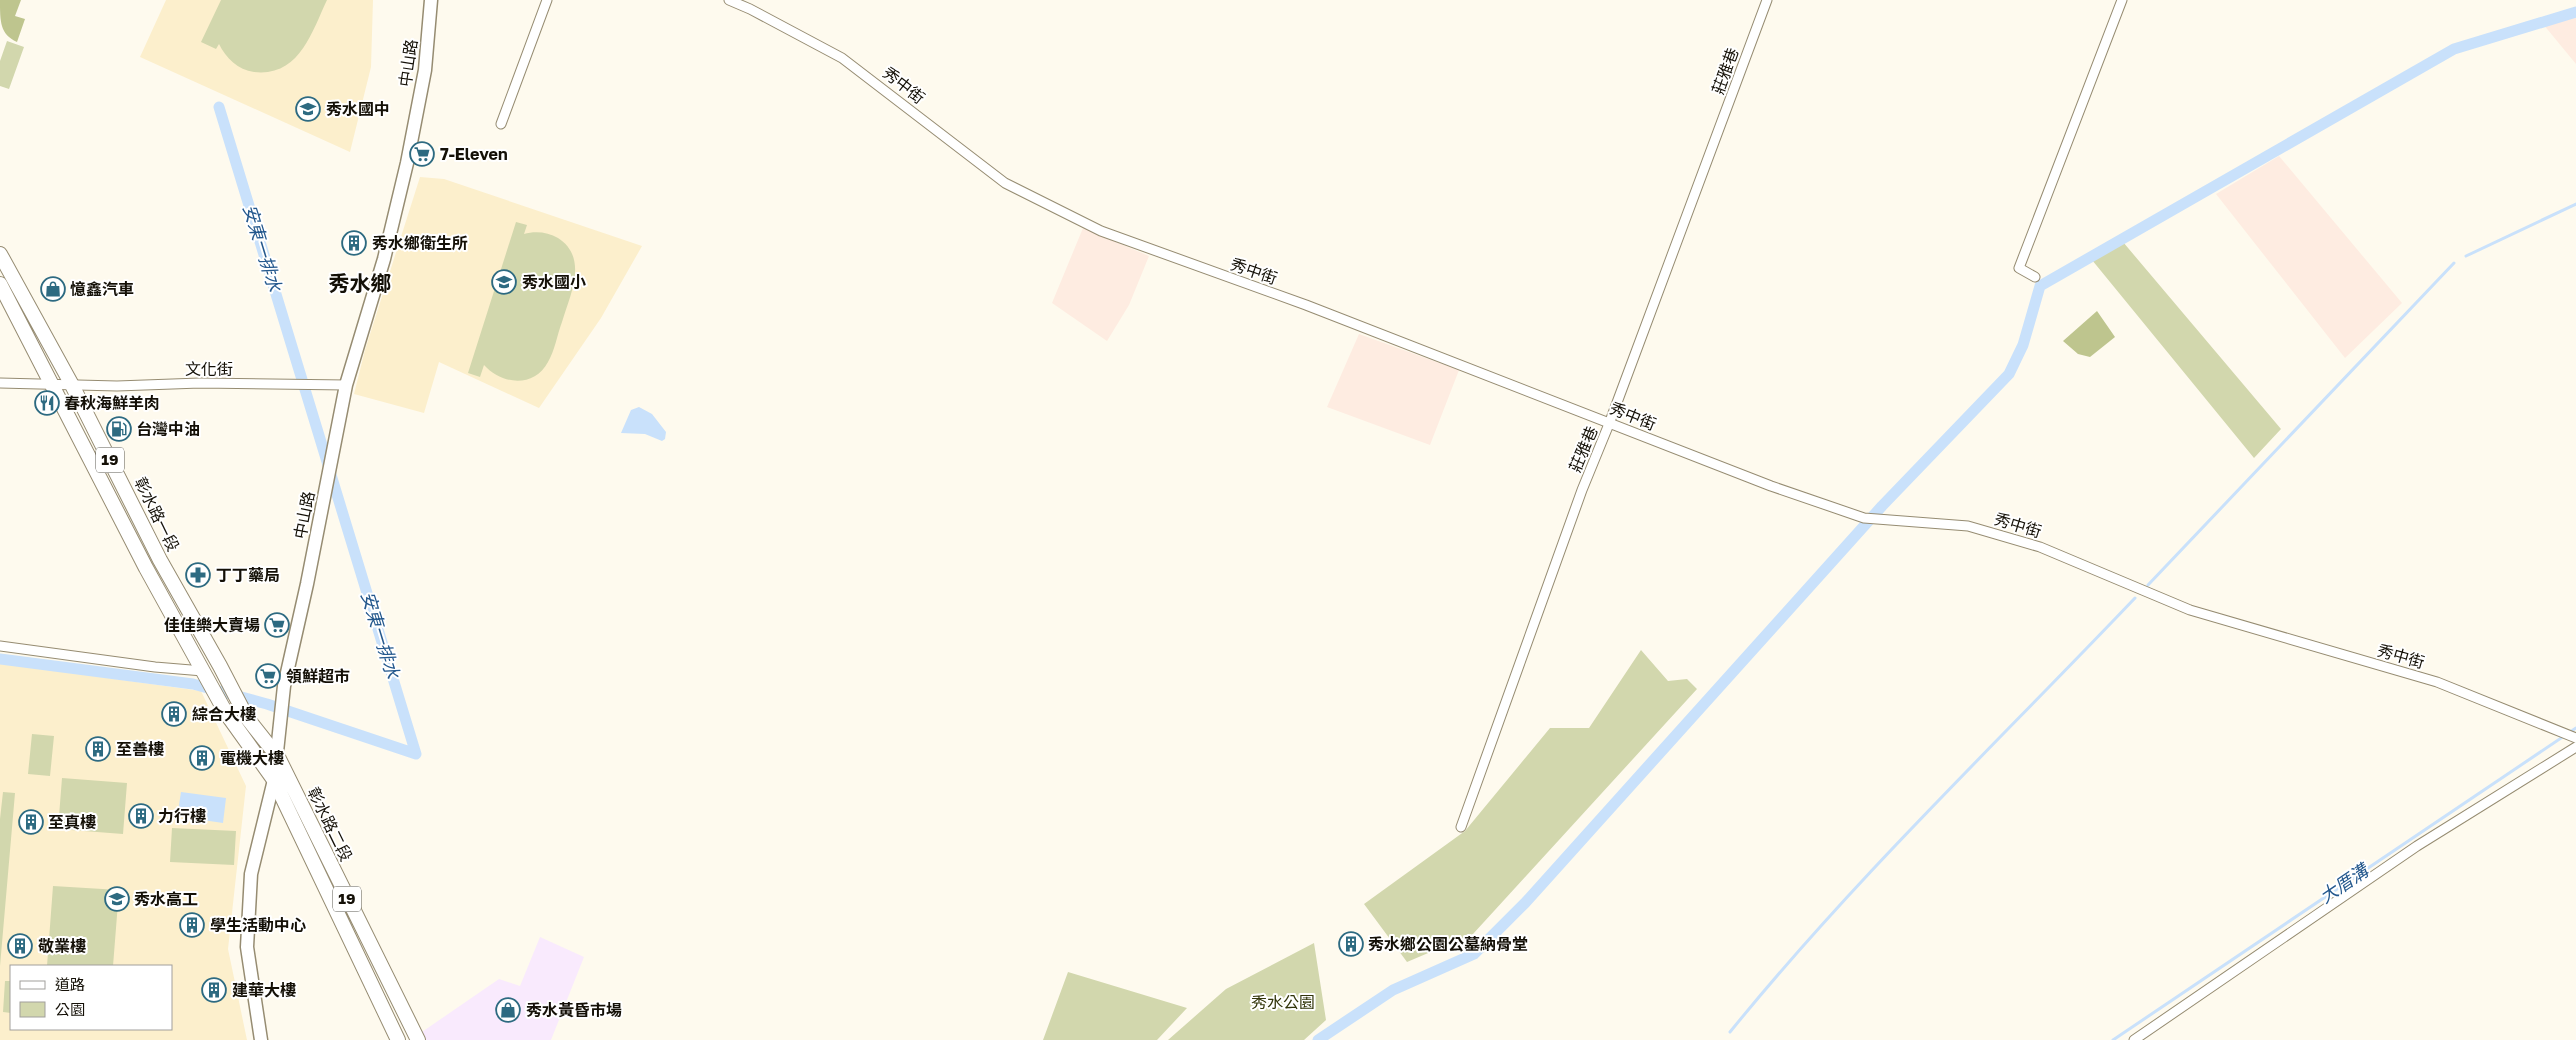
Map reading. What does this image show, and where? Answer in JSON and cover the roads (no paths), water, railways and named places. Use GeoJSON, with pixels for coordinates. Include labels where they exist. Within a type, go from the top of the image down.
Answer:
{"type":"FeatureCollection","features":[{"type":"Feature","properties":{"kind":"main road","name":"彰水路一段"},"geometry":{"type":"LineString","coordinates":[[0,254],[72,385],[160,560],[247,718],[278,757]]}},
{"type":"Feature","properties":{"kind":"main road","name":"19"},"geometry":{"type":"LineString","coordinates":[[0,284],[146,568],[226,713],[274,780]]}},
{"type":"Feature","properties":{"kind":"main road","name":"彰水路二段"},"geometry":{"type":"LineString","coordinates":[[278,757],[395,997],[418,1040]]}},
{"type":"Feature","properties":{"kind":"main road","name":"彰水路二段"},"geometry":{"type":"LineString","coordinates":[[274,780],[398,1040]]}},
{"type":"Feature","properties":{"kind":"main road"},"geometry":{"type":"LineString","coordinates":[[381,1006],[395,997]]}},
{"type":"Feature","properties":{"kind":"street","name":"中山路"},"geometry":{"type":"LineString","coordinates":[[261,1040],[247,947],[251,874],[274,780],[278,757],[279,712],[307,584],[346,385],[384,259],[407,163],[424,70],[431,0]]}},
{"type":"Feature","properties":{"kind":"street"},"geometry":{"type":"LineString","coordinates":[[501,124],[547,0]]}},
{"type":"Feature","properties":{"kind":"street","name":"秀中街"},"geometry":{"type":"LineString","coordinates":[[729,0],[750,9],[842,58],[1005,183],[1101,231],[1306,305],[1771,486],[1864,518],[1968,526],[2040,547],[2190,610],[2437,682],[2528,720],[2564,732],[2576,741]]}},
{"type":"Feature","properties":{"kind":"street","name":"莊雅巷"},"geometry":{"type":"LineString","coordinates":[[1461,827],[1582,490],[1610,424],[1767,0]]}},
{"type":"Feature","properties":{"kind":"street"},"geometry":{"type":"LineString","coordinates":[[2035,277],[2019,268],[2122,0]]}},
{"type":"Feature","properties":{"kind":"street","name":"文化街"},"geometry":{"type":"LineString","coordinates":[[0,383],[52,385],[346,385]]}},
{"type":"Feature","properties":{"kind":"street"},"geometry":{"type":"LineString","coordinates":[[0,646],[205,674]]}},
{"type":"Feature","properties":{"kind":"street"},"geometry":{"type":"LineString","coordinates":[[2134,1040],[2417,846],[2576,741]]}},
{"type":"Feature","properties":{"kind":"water"},"geometry":{"type":"Polygon","coordinates":[[[639,407],[652,414],[666,432],[665,439],[662,441],[645,434],[621,433],[631,410],[639,407]]]}},
{"type":"Feature","properties":{"kind":"water"},"geometry":{"type":"Polygon","coordinates":[[[181,792],[226,798],[223,823],[189,818],[181,814],[179,805],[181,792]]]}},
{"type":"Feature","properties":{"kind":"waterway"},"geometry":{"type":"LineString","coordinates":[[1318,1040],[1393,990],[1474,954],[1525,903],[1882,506],[2009,374],[2023,345],[2040,286],[2454,49],[2576,12]]}},
{"type":"Feature","properties":{"kind":"waterway","name":"安東一排水"},"geometry":{"type":"LineString","coordinates":[[0,659],[193,684],[267,704],[416,754],[219,107]]}},
{"type":"Feature","properties":{"kind":"waterway"},"geometry":{"type":"LineString","coordinates":[[2466,256],[2576,204]]}},
{"type":"Feature","properties":{"kind":"waterway"},"geometry":{"type":"LineString","coordinates":[[2148,585],[2454,263]]}},
{"type":"Feature","properties":{"kind":"waterway"},"geometry":{"type":"LineString","coordinates":[[1730,1032],[1827,919],[1877,865],[2135,598]]}},
{"type":"Feature","properties":{"kind":"waterway","name":"大厝溝"},"geometry":{"type":"LineString","coordinates":[[2113,1040],[2576,728]]}},
{"type":"Feature","properties":{"kind":"place","name":"秀水國中"},"geometry":{"type":"Point","coordinates":[308,109]}},
{"type":"Feature","properties":{"kind":"place","name":"7-Eleven"},"geometry":{"type":"Point","coordinates":[422,154]}},
{"type":"Feature","properties":{"kind":"place","name":"秀水鄉衛生所"},"geometry":{"type":"Point","coordinates":[354,243]}},
{"type":"Feature","properties":{"kind":"place","name":"秀水國小"},"geometry":{"type":"Point","coordinates":[504,282]}},
{"type":"Feature","properties":{"kind":"place","name":"憶鑫汽車"},"geometry":{"type":"Point","coordinates":[53,289]}},
{"type":"Feature","properties":{"kind":"place","name":"春秋海鮮羊肉"},"geometry":{"type":"Point","coordinates":[47,403]}},
{"type":"Feature","properties":{"kind":"place","name":"台灣中油"},"geometry":{"type":"Point","coordinates":[119,429]}},
{"type":"Feature","properties":{"kind":"place","name":"丁丁藥局"},"geometry":{"type":"Point","coordinates":[198,575]}},
{"type":"Feature","properties":{"kind":"place","name":"佳佳樂大賣場"},"geometry":{"type":"Point","coordinates":[277,625]}},
{"type":"Feature","properties":{"kind":"place","name":"領鮮超市"},"geometry":{"type":"Point","coordinates":[268,676]}},
{"type":"Feature","properties":{"kind":"place","name":"綜合大樓"},"geometry":{"type":"Point","coordinates":[174,714]}},
{"type":"Feature","properties":{"kind":"place","name":"至善樓"},"geometry":{"type":"Point","coordinates":[98,749]}},
{"type":"Feature","properties":{"kind":"place","name":"電機大樓"},"geometry":{"type":"Point","coordinates":[202,758]}},
{"type":"Feature","properties":{"kind":"place","name":"力行樓"},"geometry":{"type":"Point","coordinates":[141,816]}},
{"type":"Feature","properties":{"kind":"place","name":"至真樓"},"geometry":{"type":"Point","coordinates":[31,822]}},
{"type":"Feature","properties":{"kind":"place","name":"秀水高工"},"geometry":{"type":"Point","coordinates":[117,899]}},
{"type":"Feature","properties":{"kind":"place","name":"學生活動中心"},"geometry":{"type":"Point","coordinates":[192,925]}},
{"type":"Feature","properties":{"kind":"place","name":"秀水鄉公園公墓納骨堂"},"geometry":{"type":"Point","coordinates":[1351,944]}},
{"type":"Feature","properties":{"kind":"place","name":"敬業樓"},"geometry":{"type":"Point","coordinates":[20,946]}},
{"type":"Feature","properties":{"kind":"place","name":"建華大樓"},"geometry":{"type":"Point","coordinates":[214,990]}},
{"type":"Feature","properties":{"kind":"place","name":"秀水黃昏市場"},"geometry":{"type":"Point","coordinates":[508,1010]}},
{"type":"Feature","properties":{"kind":"district","name":"秀水鄉"},"geometry":{"type":"Point","coordinates":[360,284]}},
{"type":"Feature","properties":{"kind":"park label","name":"秀水公園"},"geometry":{"type":"Point","coordinates":[1283,1002]}}]}
